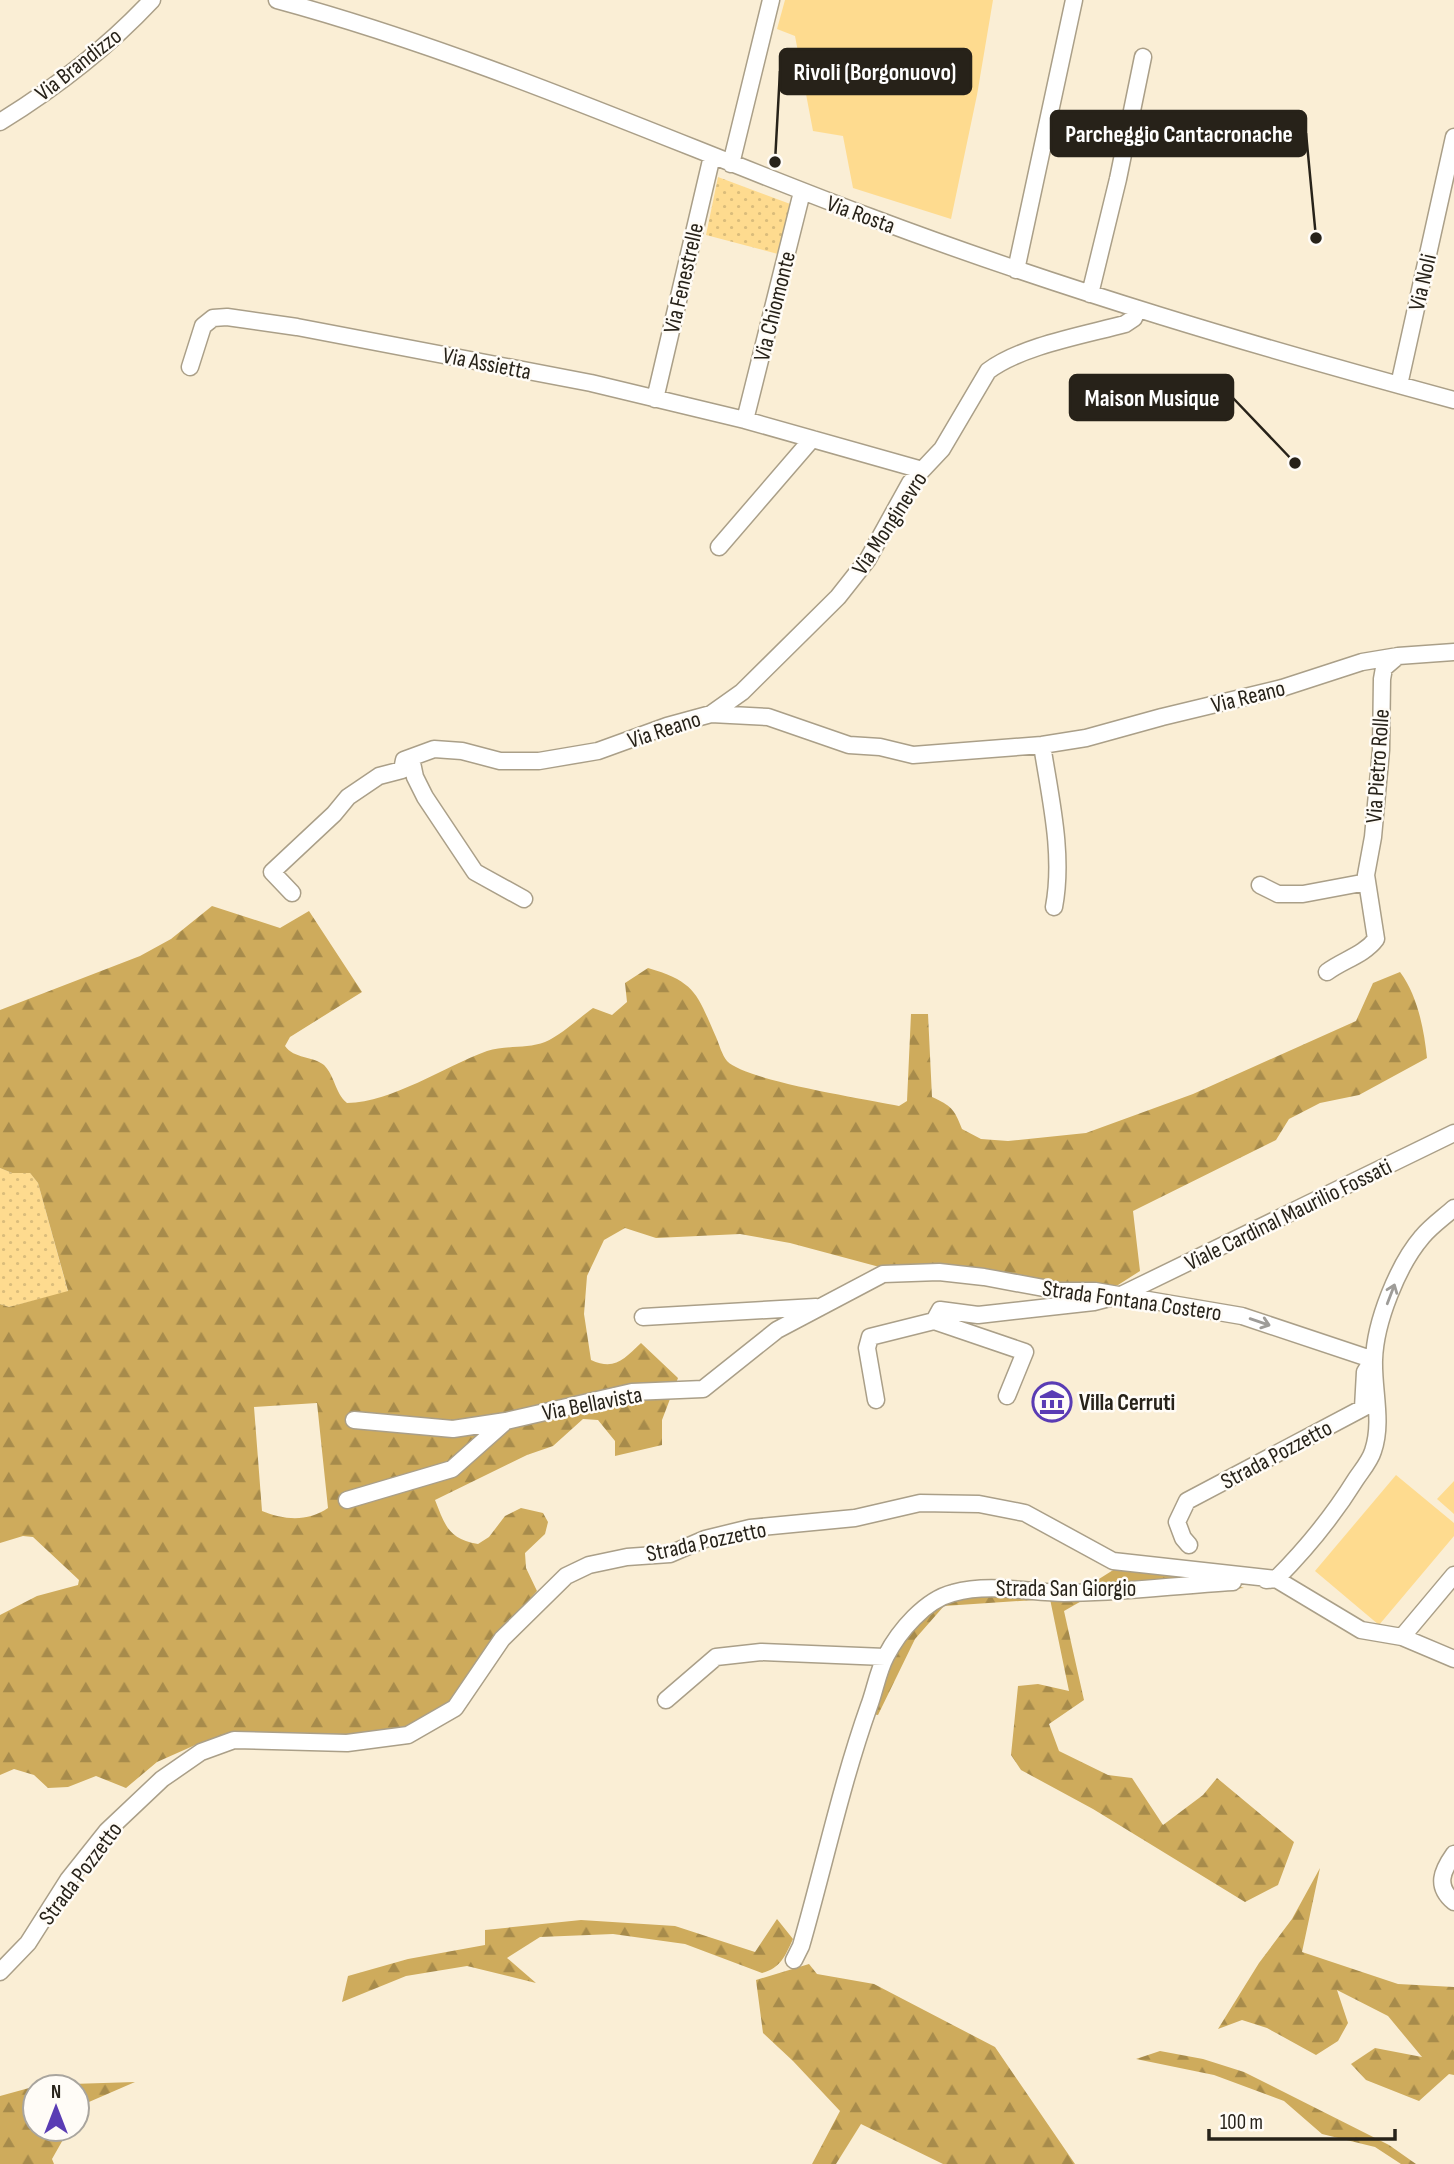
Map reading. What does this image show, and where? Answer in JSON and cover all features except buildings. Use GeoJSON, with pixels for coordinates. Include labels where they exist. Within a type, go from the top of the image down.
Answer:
{"type":"FeatureCollection","features":[{"type":"Feature","properties":{"kind":"street","name":"Via Brandizzo"},"geometry":{"type":"LineString","coordinates":[[0,122],[69,74],[127,27],[152,0]]}},
{"type":"Feature","properties":{"kind":"street","name":"Via Rosta"},"geometry":{"type":"LineString","coordinates":[[277,0],[410,40],[802,192],[1016,270],[1137,309],[1454,400]]}},
{"type":"Feature","properties":{"kind":"street"},"geometry":{"type":"LineString","coordinates":[[731,164],[771,0]]}},
{"type":"Feature","properties":{"kind":"street"},"geometry":{"type":"LineString","coordinates":[[1016,270],[1074,0]]}},
{"type":"Feature","properties":{"kind":"street"},"geometry":{"type":"LineString","coordinates":[[1090,294],[1118,179],[1143,57]]}},
{"type":"Feature","properties":{"kind":"street","name":"Via Noli"},"geometry":{"type":"LineString","coordinates":[[1399,385],[1454,137]]}},
{"type":"Feature","properties":{"kind":"street","name":"Via Fenestrelle"},"geometry":{"type":"LineString","coordinates":[[655,399],[712,156]]}},
{"type":"Feature","properties":{"kind":"street","name":"Via Chiomonte"},"geometry":{"type":"LineString","coordinates":[[746,420],[802,192]]}},
{"type":"Feature","properties":{"kind":"street","name":"Via Monginevro"},"geometry":{"type":"LineString","coordinates":[[711,714],[743,692],[838,597],[868,559],[910,484],[942,450],[988,371],[1018,354],[1125,324],[1134,318],[1137,309]]}},
{"type":"Feature","properties":{"kind":"street","name":"Via Assietta"},"geometry":{"type":"LineString","coordinates":[[190,368],[204,326],[214,318],[227,317],[296,327],[498,365],[655,399],[746,420],[922,470]]}},
{"type":"Feature","properties":{"kind":"street"},"geometry":{"type":"LineString","coordinates":[[719,547],[812,439]]}},
{"type":"Feature","properties":{"kind":"street","name":"Via Reano"},"geometry":{"type":"LineString","coordinates":[[292,893],[272,872],[334,814],[348,797],[379,776],[402,770],[404,760],[434,749],[462,751],[500,761],[539,761],[598,751],[667,726],[711,714],[768,717],[849,745],[880,747],[914,755],[1042,745],[1086,738],[1282,688],[1362,662],[1454,652]]}},
{"type":"Feature","properties":{"kind":"street","name":"Via Pietro Rolle"},"geometry":{"type":"LineString","coordinates":[[1327,972],[1343,961],[1368,950],[1376,939],[1366,875],[1373,837],[1381,750],[1382,679],[1384,668],[1398,656]]}},
{"type":"Feature","properties":{"kind":"street"},"geometry":{"type":"LineString","coordinates":[[1042,745],[1052,808],[1057,867],[1054,907]]}},
{"type":"Feature","properties":{"kind":"street"},"geometry":{"type":"LineString","coordinates":[[411,758],[415,777],[425,797],[475,872],[524,899]]}},
{"type":"Feature","properties":{"kind":"street"},"geometry":{"type":"LineString","coordinates":[[1260,885],[1278,894],[1303,894],[1367,882]]}},
{"type":"Feature","properties":{"kind":"street","name":"Viale Cardinal Maurilio Fossati"},"geometry":{"type":"LineString","coordinates":[[1121,1296],[1454,1133]]}},
{"type":"Feature","properties":{"kind":"street","name":"Strada Pozzetto"},"geometry":{"type":"LineString","coordinates":[[0,1972],[28,1943],[68,1880],[107,1831],[162,1779],[201,1752],[234,1740],[347,1743],[408,1735],[455,1708],[502,1639],[566,1576],[589,1565],[626,1557],[670,1554],[705,1539],[750,1528],[855,1518],[920,1503],[979,1504],[1026,1513],[1114,1560],[1276,1579],[1305,1550],[1336,1512],[1373,1452],[1378,1428],[1374,1360],[1386,1308],[1404,1261],[1423,1236],[1454,1208]]}},
{"type":"Feature","properties":{"kind":"street","name":"Strada Fontana Costero"},"geometry":{"type":"LineString","coordinates":[[883,1274],[939,1272],[984,1277],[1060,1291],[1096,1291],[1242,1316],[1374,1360]]}},
{"type":"Feature","properties":{"kind":"street","name":"Via Bellavista"},"geometry":{"type":"LineString","coordinates":[[354,1420],[453,1429],[506,1421],[632,1392],[704,1389],[777,1330],[883,1274]]}},
{"type":"Feature","properties":{"kind":"street"},"geometry":{"type":"LineString","coordinates":[[934,1321],[940,1310],[978,1315],[1094,1302],[1121,1296]]}},
{"type":"Feature","properties":{"kind":"street","name":"Via Bellavista"},"geometry":{"type":"LineString","coordinates":[[643,1317],[820,1307]]}},
{"type":"Feature","properties":{"kind":"street"},"geometry":{"type":"LineString","coordinates":[[876,1400],[867,1348],[870,1338],[934,1321],[1025,1352],[1007,1396]]}},
{"type":"Feature","properties":{"kind":"street","name":"Strada Pozzetto"},"geometry":{"type":"LineString","coordinates":[[1189,1545],[1177,1522],[1187,1501],[1363,1408],[1364,1372],[1374,1360]]}},
{"type":"Feature","properties":{"kind":"street","name":"Via Bellavista"},"geometry":{"type":"LineString","coordinates":[[347,1500],[452,1469],[506,1421]]}},
{"type":"Feature","properties":{"kind":"street"},"geometry":{"type":"LineString","coordinates":[[1402,1637],[1454,1575]]}},
{"type":"Feature","properties":{"kind":"street"},"geometry":{"type":"LineString","coordinates":[[1276,1579],[1361,1630],[1402,1637],[1454,1658]]}},
{"type":"Feature","properties":{"kind":"street","name":"Strada San Giorgio"},"geometry":{"type":"LineString","coordinates":[[794,1960],[802,1946],[856,1741],[885,1657],[914,1618],[930,1602],[953,1593],[985,1588],[1065,1593],[1276,1579]]}},
{"type":"Feature","properties":{"kind":"street"},"geometry":{"type":"LineString","coordinates":[[666,1700],[716,1657],[761,1652],[885,1657]]}},
{"type":"Feature","properties":{"kind":"street"},"geometry":{"type":"LineString","coordinates":[[1454,1854],[1443,1871],[1441,1882],[1454,1902]]}},
{"type":"Feature","properties":{"kind":"shaded area"},"geometry":{"type":"Polygon","coordinates":[[[785,0],[993,0],[977,95],[951,219],[853,188],[843,136],[813,131],[795,36],[777,29],[785,0]]]}},
{"type":"Feature","properties":{"kind":"shaded area"},"geometry":{"type":"Polygon","coordinates":[[[718,177],[793,205],[778,254],[706,235],[718,177]]]}},
{"type":"Feature","properties":{"kind":"shaded area"},"geometry":{"type":"Polygon","coordinates":[[[0,1168],[12,1173],[30,1173],[38,1183],[68,1292],[9,1307],[0,1304],[0,1168]]]}},
{"type":"Feature","properties":{"kind":"shaded area"},"geometry":{"type":"Polygon","coordinates":[[[1396,1475],[1454,1523],[1454,1536],[1379,1625],[1315,1571],[1396,1475]]]}},
{"type":"Feature","properties":{"kind":"shaded area"},"geometry":{"type":"Polygon","coordinates":[[[1454,1481],[1454,1514],[1437,1499],[1454,1481]]]}},
{"type":"Feature","properties":{"kind":"green space"},"geometry":{"type":"Polygon","coordinates":[[[212,906],[280,928],[309,911],[362,992],[290,1037],[285,1046],[293,1053],[324,1065],[347,1103],[382,1097],[487,1051],[545,1042],[593,1008],[612,1015],[627,1002],[625,983],[648,968],[676,979],[693,992],[704,1010],[725,1059],[739,1068],[781,1082],[899,1106],[907,1101],[911,1014],[928,1014],[932,1097],[951,1108],[962,1129],[981,1139],[1008,1141],[1086,1133],[1193,1094],[1356,1021],[1373,983],[1400,972],[1416,1002],[1427,1058],[1359,1095],[1320,1103],[1289,1119],[1276,1140],[1133,1211],[1140,1271],[1118,1285],[1098,1287],[887,1269],[790,1243],[740,1234],[656,1238],[625,1228],[604,1240],[587,1276],[584,1314],[591,1360],[607,1364],[619,1362],[641,1343],[678,1378],[662,1420],[662,1445],[615,1456],[615,1441],[598,1420],[583,1419],[553,1446],[527,1455],[435,1500],[449,1530],[460,1539],[478,1544],[489,1537],[505,1516],[521,1508],[543,1513],[548,1522],[545,1534],[525,1553],[526,1568],[537,1591],[498,1635],[451,1704],[406,1730],[344,1737],[236,1735],[202,1742],[157,1762],[126,1788],[96,1776],[68,1787],[48,1788],[34,1775],[14,1769],[0,1775],[0,1615],[37,1596],[78,1585],[79,1580],[33,1537],[23,1536],[0,1543],[0,1304],[9,1307],[68,1291],[38,1183],[30,1173],[12,1173],[0,1168],[0,1010],[140,956],[171,939],[212,906]],[[317,1403],[254,1407],[262,1511],[296,1518],[312,1516],[328,1508],[317,1403]]]}},
{"type":"Feature","properties":{"kind":"green space"},"geometry":{"type":"Polygon","coordinates":[[[1118,1567],[1205,1577],[1244,1588],[1085,1599],[1064,1611],[1084,1700],[1049,1724],[1059,1751],[1108,1775],[1132,1778],[1163,1825],[1203,1795],[1217,1778],[1294,1842],[1278,1885],[1245,1902],[1093,1809],[1021,1770],[1011,1755],[1018,1686],[1038,1684],[1069,1691],[1050,1599],[944,1606],[915,1639],[878,1715],[871,1714],[900,1643],[929,1607],[966,1595],[1072,1596],[1118,1567]]]}},
{"type":"Feature","properties":{"kind":"green space"},"geometry":{"type":"Polygon","coordinates":[[[1320,1868],[1302,1952],[1398,1984],[1454,1987],[1454,2075],[1449,2074],[1419,2101],[1366,2080],[1351,2064],[1375,2048],[1422,2057],[1388,2016],[1337,1990],[1348,2023],[1338,2041],[1316,2055],[1267,2028],[1242,2020],[1218,2029],[1259,1963],[1292,1919],[1320,1868]]]}},
{"type":"Feature","properties":{"kind":"green space"},"geometry":{"type":"Polygon","coordinates":[[[777,1919],[793,1939],[778,1965],[762,1973],[685,1944],[613,1934],[540,1937],[507,1958],[536,1983],[467,1966],[406,1976],[342,2002],[348,1976],[408,1959],[485,1945],[485,1930],[581,1920],[675,1926],[755,1952],[777,1919]]]}},
{"type":"Feature","properties":{"kind":"green space"},"geometry":{"type":"Polygon","coordinates":[[[809,1964],[817,1974],[874,1984],[995,2047],[1075,2164],[943,2164],[861,2124],[836,2164],[812,2164],[840,2111],[763,2033],[756,1980],[809,1964]]]}},
{"type":"Feature","properties":{"kind":"green space"},"geometry":{"type":"Polygon","coordinates":[[[1160,2051],[1203,2059],[1244,2072],[1389,2145],[1416,2164],[1401,2164],[1375,2147],[1322,2134],[1284,2101],[1214,2075],[1136,2059],[1160,2051]]]}},
{"type":"Feature","properties":{"kind":"green space"},"geometry":{"type":"Polygon","coordinates":[[[135,2082],[91,2101],[91,2083],[135,2082]]]}},
{"type":"Feature","properties":{"kind":"green space"},"geometry":{"type":"Polygon","coordinates":[[[21,2090],[21,2143],[61,2143],[52,2159],[54,2164],[0,2164],[0,2096],[21,2090]]]}},
{"type":"Feature","properties":{"kind":"place","name":"Rivoli (Borgonuovo)"},"geometry":{"type":"Point","coordinates":[775,162]}},
{"type":"Feature","properties":{"kind":"place","name":"Parcheggio Cantacronache"},"geometry":{"type":"Point","coordinates":[1316,238]}},
{"type":"Feature","properties":{"kind":"place","name":"Maison Musique"},"geometry":{"type":"Point","coordinates":[1295,463]}},
{"type":"Feature","properties":{"kind":"place","name":"Villa Cerruti"},"geometry":{"type":"Point","coordinates":[1052,1402]}}]}
